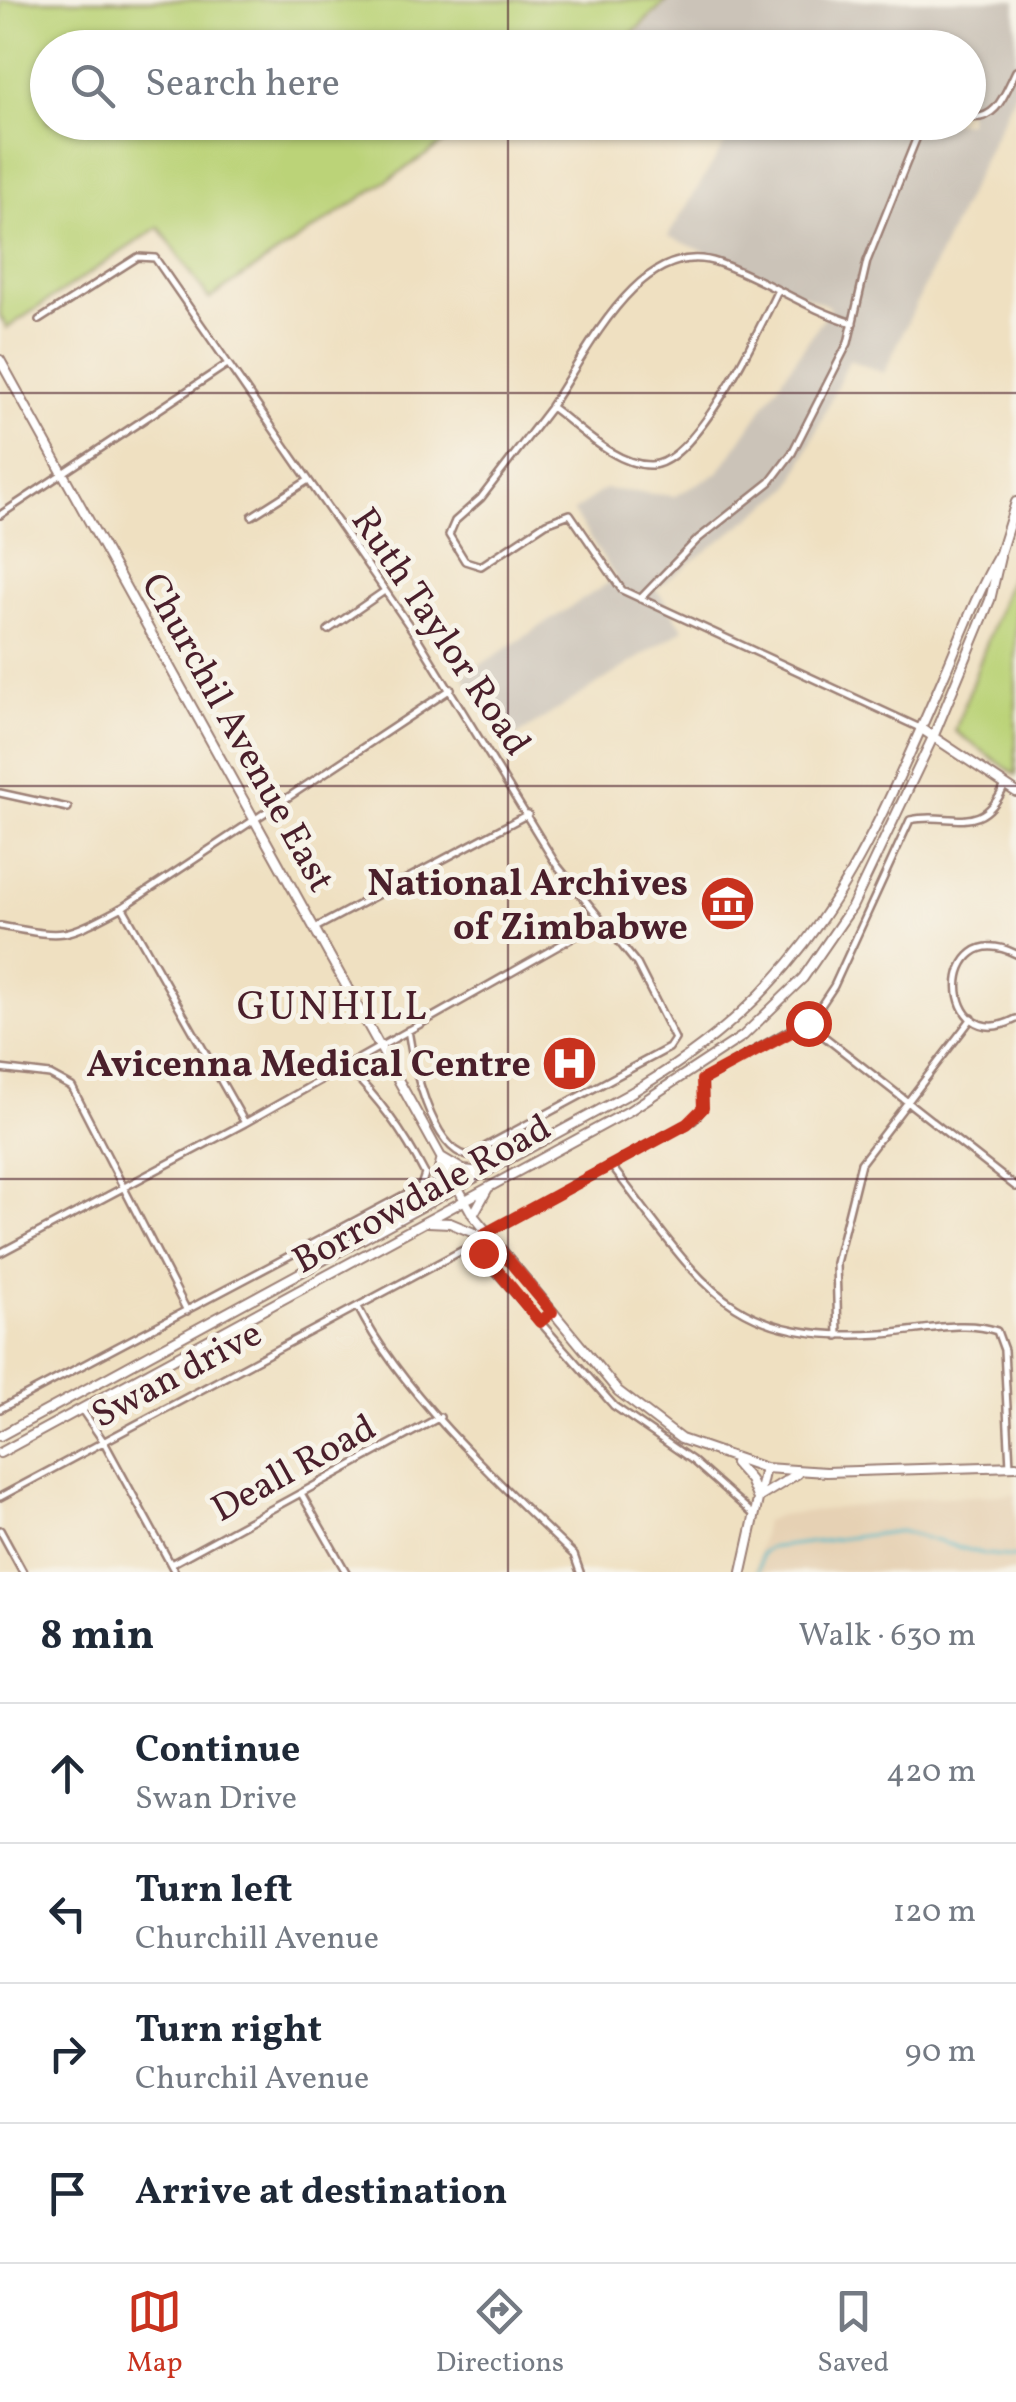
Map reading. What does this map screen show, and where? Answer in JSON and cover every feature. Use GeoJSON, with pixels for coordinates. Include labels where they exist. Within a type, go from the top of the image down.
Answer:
{"type":"FeatureCollection","features":[{"type":"Feature","properties":{"kind":"main road","name":"Churchil Avenue East"},"geometry":{"type":"LineString","coordinates":[[0,360],[473,1215],[618,1391],[681,1439],[765,1468],[801,1472],[1013,1466]]}},
{"type":"Feature","properties":{"kind":"main road","name":"Borrowdale Road"},"geometry":{"type":"LineString","coordinates":[[0,1453],[668,1089],[730,1047],[780,1002],[839,930],[934,735],[990,600],[1016,502]]}},
{"type":"Feature","properties":{"kind":"main road","name":"Borrowdale Road"},"geometry":{"type":"LineString","coordinates":[[0,1436],[696,1054],[764,993],[828,915],[1000,553]]}},
{"type":"Feature","properties":{"kind":"main road"},"geometry":{"type":"LineString","coordinates":[[920,728],[1016,792]]}},
{"type":"Feature","properties":{"kind":"main road"},"geometry":{"type":"LineString","coordinates":[[432,1199],[441,1157],[463,1170],[483,1172]]}},
{"type":"Feature","properties":{"kind":"main road"},"geometry":{"type":"LineString","coordinates":[[473,1215],[489,1186]]}},
{"type":"Feature","properties":{"kind":"main road"},"geometry":{"type":"LineString","coordinates":[[425,1222],[450,1223],[488,1236]]}},
{"type":"Feature","properties":{"kind":"main road"},"geometry":{"type":"LineString","coordinates":[[730,1459],[750,1480],[758,1500]]}},
{"type":"Feature","properties":{"kind":"main road"},"geometry":{"type":"LineString","coordinates":[[742,1572],[765,1468]]}},
{"type":"Feature","properties":{"kind":"main road"},"geometry":{"type":"LineString","coordinates":[[758,1500],[801,1472]]}},
{"type":"Feature","properties":{"kind":"street"},"geometry":{"type":"LineString","coordinates":[[986,116],[994,110],[1016,71]]}},
{"type":"Feature","properties":{"kind":"street"},"geometry":{"type":"LineString","coordinates":[[640,599],[698,538],[784,466],[841,358],[867,261],[917,140]]}},
{"type":"Feature","properties":{"kind":"street","name":"Ruth Taylor Road"},"geometry":{"type":"LineString","coordinates":[[39,320],[138,256],[154,258],[451,689],[545,847],[600,923],[637,964],[674,1038],[669,1048],[477,1153],[460,1155],[444,1136],[415,1079],[408,1030]]}},
{"type":"Feature","properties":{"kind":"street"},"geometry":{"type":"LineString","coordinates":[[853,324],[715,261],[684,258],[653,270],[630,290],[550,407],[481,498],[454,521],[450,538],[465,561],[481,566],[546,522],[570,514],[594,545],[615,584],[920,728]]}},
{"type":"Feature","properties":{"kind":"street"},"geometry":{"type":"LineString","coordinates":[[550,407],[630,461],[663,463],[691,438],[742,362],[776,292]]}},
{"type":"Feature","properties":{"kind":"street"},"geometry":{"type":"LineString","coordinates":[[0,514],[226,365]]}},
{"type":"Feature","properties":{"kind":"street"},"geometry":{"type":"LineString","coordinates":[[252,516],[308,481]]}},
{"type":"Feature","properties":{"kind":"street"},"geometry":{"type":"LineString","coordinates":[[328,630],[383,592]]}},
{"type":"Feature","properties":{"kind":"street"},"geometry":{"type":"LineString","coordinates":[[0,926],[65,936],[122,908],[451,689]]}},
{"type":"Feature","properties":{"kind":"street"},"geometry":{"type":"LineString","coordinates":[[488,1236],[694,1120],[703,1108],[702,1080],[808,1023],[834,986],[910,820],[953,822],[983,814],[996,806],[1005,784]]}},
{"type":"Feature","properties":{"kind":"street"},"geometry":{"type":"LineString","coordinates":[[0,793],[68,808]]}},
{"type":"Feature","properties":{"kind":"street"},"geometry":{"type":"LineString","coordinates":[[316,927],[528,814]]}},
{"type":"Feature","properties":{"kind":"street"},"geometry":{"type":"LineString","coordinates":[[122,908],[244,1122]]}},
{"type":"Feature","properties":{"kind":"street"},"geometry":{"type":"LineString","coordinates":[[0,1253],[126,1188],[600,923]]}},
{"type":"Feature","properties":{"kind":"street"},"geometry":{"type":"LineString","coordinates":[[1016,954],[994,947],[982,949],[962,964],[955,986],[957,999],[972,1018],[995,1025],[1016,1018]]}},
{"type":"Feature","properties":{"kind":"street"},"geometry":{"type":"LineString","coordinates":[[838,1336],[836,1263],[864,1158],[972,1018]]}},
{"type":"Feature","properties":{"kind":"street"},"geometry":{"type":"LineString","coordinates":[[808,1023],[1016,1186]]}},
{"type":"Feature","properties":{"kind":"street"},"geometry":{"type":"LineString","coordinates":[[0,1409],[412,1195],[425,1174],[382,1101],[345,1066]]}},
{"type":"Feature","properties":{"kind":"street"},"geometry":{"type":"LineString","coordinates":[[0,1068],[50,1075],[72,1087],[188,1311]]}},
{"type":"Feature","properties":{"kind":"street"},"geometry":{"type":"LineString","coordinates":[[612,1167],[692,1268],[726,1303],[783,1330],[838,1336],[971,1327],[996,1331],[1004,1350],[1013,1466]]}},
{"type":"Feature","properties":{"kind":"street","name":"Swan drive"},"geometry":{"type":"LineString","coordinates":[[0,1498],[463,1250],[483,1253],[540,1322]]}},
{"type":"Feature","properties":{"kind":"street"},"geometry":{"type":"LineString","coordinates":[[358,1308],[378,1344],[440,1417],[574,1554],[580,1572]]}},
{"type":"Feature","properties":{"kind":"street"},"geometry":{"type":"LineString","coordinates":[[552,1312],[540,1322],[614,1406],[692,1460],[754,1515]]}},
{"type":"Feature","properties":{"kind":"street"},"geometry":{"type":"LineString","coordinates":[[81,1409],[104,1442],[175,1572]]}},
{"type":"Feature","properties":{"kind":"street","name":"Deall Road"},"geometry":{"type":"LineString","coordinates":[[171,1564],[440,1417]]}},
{"type":"Feature","properties":{"kind":"street"},"geometry":{"type":"LineString","coordinates":[[302,1495],[346,1572]]}},
{"type":"Feature","properties":{"kind":"street"},"geometry":{"type":"LineString","coordinates":[[0,1530],[23,1572]]}},
{"type":"Feature","properties":{"kind":"shaded area"},"geometry":{"type":"Polygon","coordinates":[[[670,0],[1016,0],[1016,90],[884,373],[849,360],[790,488],[656,589],[684,629],[505,743],[463,676],[616,578],[573,512],[604,489],[675,496],[719,472],[831,307],[668,236],[727,140],[986,140],[986,30],[639,30],[670,0]]]}},
{"type":"Feature","properties":{"kind":"shaded area"},"geometry":{"type":"Polygon","coordinates":[[[1016,1494],[1016,1572],[754,1572],[765,1521],[779,1515],[922,1498],[1016,1494]]]}},
{"type":"Feature","properties":{"kind":"green space"},"geometry":{"type":"Polygon","coordinates":[[[0,0],[668,0],[636,30],[30,30],[30,140],[448,140],[209,299],[159,227],[7,328],[0,316],[0,0]]]}},
{"type":"Feature","properties":{"kind":"green space"},"geometry":{"type":"Polygon","coordinates":[[[1016,561],[1016,775],[955,731],[1016,561]]]}},
{"type":"Feature","properties":{"kind":"waterway"},"geometry":{"type":"LineString","coordinates":[[758,1572],[762,1553],[768,1548],[900,1531],[984,1554],[1016,1557]]}},
{"type":"Feature","properties":{"kind":"place","name":"National Archives of Zimbabwe"},"geometry":{"type":"Point","coordinates":[727,904]}},
{"type":"Feature","properties":{"kind":"place","name":"Avicenna Medical Centre"},"geometry":{"type":"Point","coordinates":[570,1063]}},
{"type":"Feature","properties":{"kind":"district","name":"GUNHILL"},"geometry":{"type":"Point","coordinates":[333,1005]}},
{"type":"Feature","properties":{"kind":"route"},"geometry":{"type":"LineString","coordinates":[[483,1253],[540,1322],[552,1312],[486,1233],[694,1120],[703,1108],[702,1080],[808,1023]]}}]}
